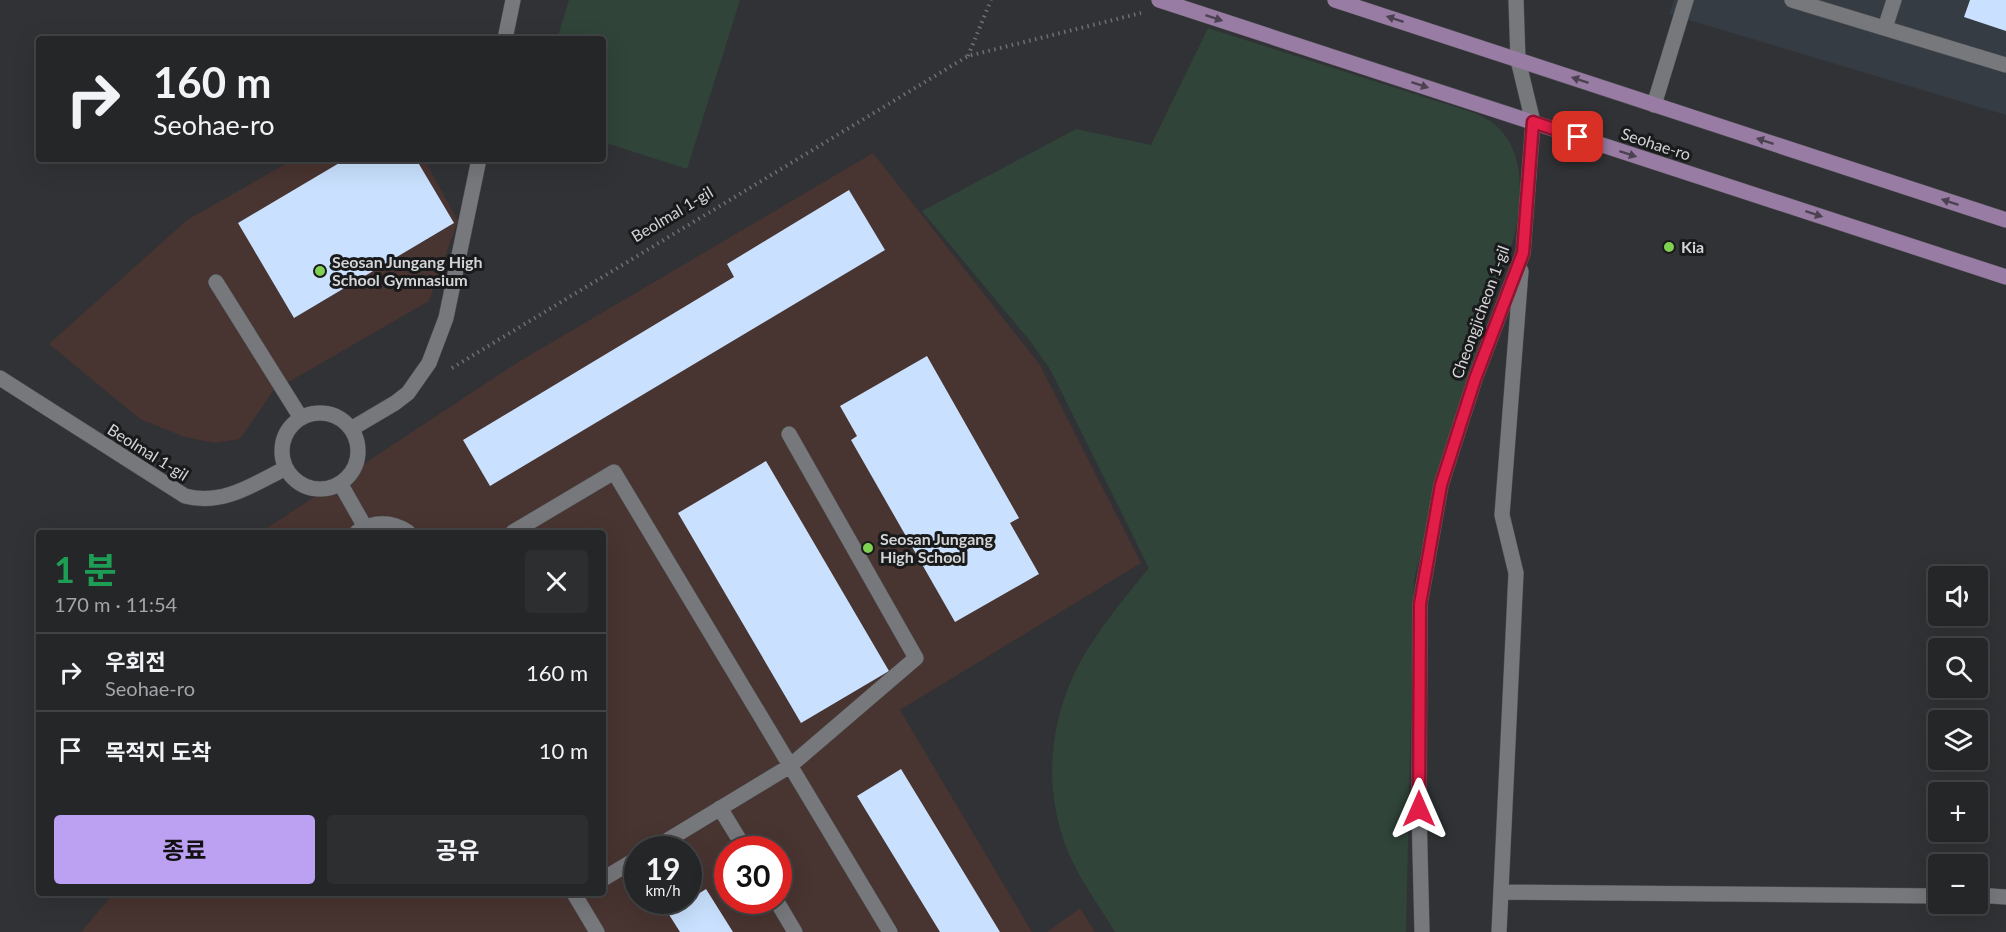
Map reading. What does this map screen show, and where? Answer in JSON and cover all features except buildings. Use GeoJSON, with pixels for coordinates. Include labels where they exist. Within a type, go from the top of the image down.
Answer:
{"type":"FeatureCollection","features":[{"type":"Feature","properties":{"kind":"main road","name":"Seohae-ro"},"geometry":{"type":"LineString","coordinates":[[1159,0],[2006,277]]}},
{"type":"Feature","properties":{"kind":"main road"},"geometry":{"type":"LineString","coordinates":[[1335,0],[1360,3],[1518,60],[2006,220]]}},
{"type":"Feature","properties":{"kind":"street"},"geometry":{"type":"LineString","coordinates":[[506,36],[513,0]]}},
{"type":"Feature","properties":{"kind":"street","name":"Cheongjicheon 1-gil"},"geometry":{"type":"LineString","coordinates":[[1422,932],[1419,809],[1420,604],[1441,485],[1475,379],[1523,253],[1533,122],[1518,60],[1516,0]]}},
{"type":"Feature","properties":{"kind":"street"},"geometry":{"type":"LineString","coordinates":[[1654,105],[1686,0]]}},
{"type":"Feature","properties":{"kind":"street"},"geometry":{"type":"LineString","coordinates":[[1792,0],[2006,65]]}},
{"type":"Feature","properties":{"kind":"street"},"geometry":{"type":"LineString","coordinates":[[1885,28],[1894,0]]}},
{"type":"Feature","properties":{"kind":"street"},"geometry":{"type":"LineString","coordinates":[[351,429],[408,393],[429,363],[446,318],[478,162]]}},
{"type":"Feature","properties":{"kind":"street"},"geometry":{"type":"LineString","coordinates":[[1498,932],[1516,573],[1502,515],[1523,253]]}},
{"type":"Feature","properties":{"kind":"street"},"geometry":{"type":"LineString","coordinates":[[216,282],[301,418]]}},
{"type":"Feature","properties":{"kind":"street","name":"Beolmal 1-gil"},"geometry":{"type":"LineString","coordinates":[[0,378],[185,496],[198,500],[228,496],[286,468]]}},
{"type":"Feature","properties":{"kind":"street"},"geometry":{"type":"LineString","coordinates":[[314,413],[328,414],[337,417],[351,429],[356,441],[357,458],[353,470],[340,483],[325,489],[309,487],[297,482],[286,468],[282,454],[284,440],[290,427],[301,418],[314,413]]}},
{"type":"Feature","properties":{"kind":"street"},"geometry":{"type":"LineString","coordinates":[[674,836],[790,766],[916,658],[789,434]]}},
{"type":"Feature","properties":{"kind":"street"},"geometry":{"type":"LineString","coordinates":[[516,530],[615,472],[890,932]]}},
{"type":"Feature","properties":{"kind":"street"},"geometry":{"type":"LineString","coordinates":[[340,483],[361,530],[385,523],[404,530]]}},
{"type":"Feature","properties":{"kind":"street"},"geometry":{"type":"LineString","coordinates":[[720,808],[737,836]]}},
{"type":"Feature","properties":{"kind":"street"},"geometry":{"type":"LineString","coordinates":[[606,877],[624,866]]}},
{"type":"Feature","properties":{"kind":"street"},"geometry":{"type":"LineString","coordinates":[[1500,892],[1928,896]]}},
{"type":"Feature","properties":{"kind":"street"},"geometry":{"type":"LineString","coordinates":[[577,896],[597,932]]}},
{"type":"Feature","properties":{"kind":"street"},"geometry":{"type":"LineString","coordinates":[[1988,896],[2006,897]]}},
{"type":"Feature","properties":{"kind":"street"},"geometry":{"type":"LineString","coordinates":[[784,914],[795,932]]}},
{"type":"Feature","properties":{"kind":"path"},"geometry":{"type":"LineString","coordinates":[[968,56],[991,0]]}},
{"type":"Feature","properties":{"kind":"path","name":"Beolmal 1-gil"},"geometry":{"type":"LineString","coordinates":[[446,372],[968,56],[1174,5]]}},
{"type":"Feature","properties":{"kind":"shaded area"},"geometry":{"type":"Polygon","coordinates":[[[1674,0],[2006,0],[2006,115],[1669,14],[1674,0]]]}},
{"type":"Feature","properties":{"kind":"shaded area","name":"Seosan Jungang High School"},"geometry":{"type":"Polygon","coordinates":[[[873,153],[1040,365],[1141,563],[900,710],[1032,932],[81,932],[111,896],[606,896],[606,530],[264,530],[515,364],[873,153]]]}},
{"type":"Feature","properties":{"kind":"shaded area"},"geometry":{"type":"Polygon","coordinates":[[[289,162],[426,162],[458,221],[429,301],[273,391],[240,439],[215,443],[184,437],[140,419],[49,344],[187,220],[289,162]]]}},
{"type":"Feature","properties":{"kind":"shaded area"},"geometry":{"type":"Polygon","coordinates":[[[1080,908],[1095,932],[1047,932],[1080,908]]]}},
{"type":"Feature","properties":{"kind":"green space"},"geometry":{"type":"Polygon","coordinates":[[[569,0],[740,0],[687,169],[606,143],[606,36],[558,36],[569,0]]]}},
{"type":"Feature","properties":{"kind":"green space"},"geometry":{"type":"Polygon","coordinates":[[[1208,28],[1477,114],[1492,122],[1505,135],[1517,162],[1520,193],[1514,237],[1450,432],[1414,580],[1406,932],[1115,932],[1083,881],[1067,849],[1059,826],[1055,803],[1052,779],[1053,755],[1061,709],[1079,664],[1103,627],[1149,568],[1050,369],[1030,341],[922,211],[1076,129],[1151,145],[1208,28]]]}},
{"type":"Feature","properties":{"kind":"place","name":"Kia"},"geometry":{"type":"Point","coordinates":[1669,247]}},
{"type":"Feature","properties":{"kind":"place","name":"Seosan Jungang High School Gymnasium"},"geometry":{"type":"Point","coordinates":[320,271]}},
{"type":"Feature","properties":{"kind":"place","name":"Seosan Jungang High School"},"geometry":{"type":"Point","coordinates":[868,548]}},
{"type":"Feature","properties":{"kind":"route"},"geometry":{"type":"LineString","coordinates":[[1419,809],[1420,604],[1441,485],[1475,379],[1523,253],[1533,122],[1578,137]]}}]}
